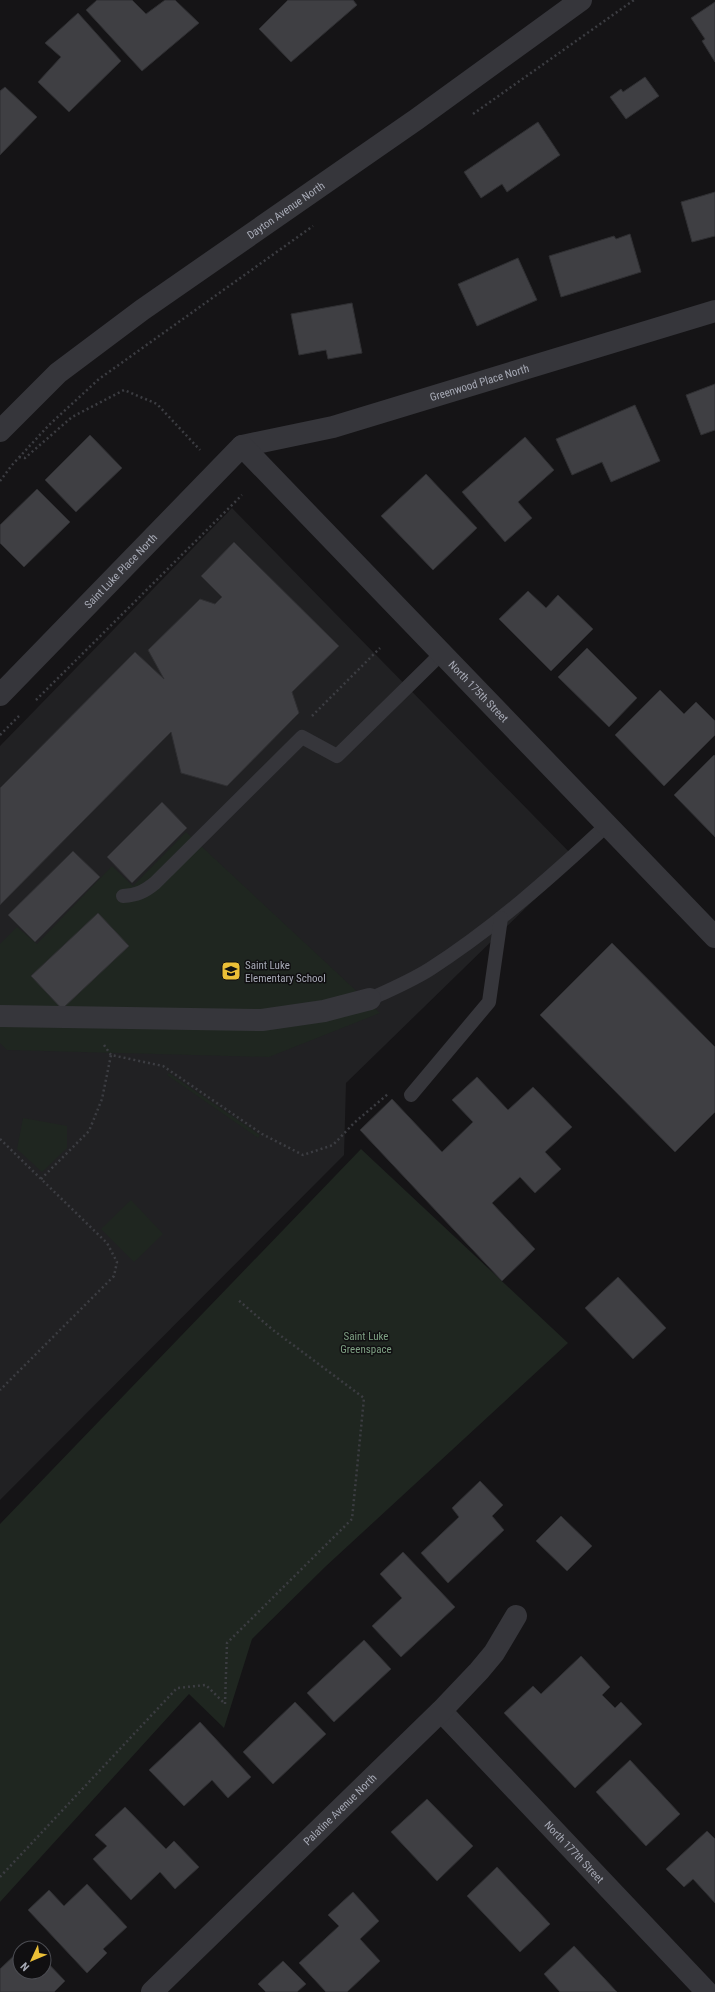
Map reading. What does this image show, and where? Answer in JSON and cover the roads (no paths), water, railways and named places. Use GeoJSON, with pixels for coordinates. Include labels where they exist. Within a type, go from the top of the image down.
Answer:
{"type":"FeatureCollection","features":[{"type":"Feature","properties":{"kind":"street","name":"Dayton Avenue North"},"geometry":{"type":"LineString","coordinates":[[0,431],[58,373],[142,310],[411,124],[581,0]]}},
{"type":"Feature","properties":{"kind":"street","name":"Greenwood Place North"},"geometry":{"type":"LineString","coordinates":[[242,446],[333,427],[715,311]]}},
{"type":"Feature","properties":{"kind":"street","name":"North 175th Street"},"geometry":{"type":"LineString","coordinates":[[242,446],[715,937]]}},
{"type":"Feature","properties":{"kind":"street","name":"Saint Luke Place North"},"geometry":{"type":"LineString","coordinates":[[0,695],[242,446]]}},
{"type":"Feature","properties":{"kind":"street"},"geometry":{"type":"LineString","coordinates":[[0,1016],[262,1020],[324,1011],[370,999]]}},
{"type":"Feature","properties":{"kind":"street","name":"Palatine Avenue North"},"geometry":{"type":"LineString","coordinates":[[152,1992],[441,1711],[494,1653],[516,1616]]}},
{"type":"Feature","properties":{"kind":"street","name":"North 177th Street"},"geometry":{"type":"LineString","coordinates":[[441,1711],[707,1992]]}},
{"type":"Feature","properties":{"kind":"lane"},"geometry":{"type":"LineString","coordinates":[[123,896],[134,896],[144,892],[155,883],[302,737],[337,756],[441,654]]}},
{"type":"Feature","properties":{"kind":"lane"},"geometry":{"type":"LineString","coordinates":[[370,999],[428,970],[471,941],[561,868],[607,825]]}},
{"type":"Feature","properties":{"kind":"lane"},"geometry":{"type":"LineString","coordinates":[[410,1095],[489,1002],[501,918]]}},
{"type":"Feature","properties":{"kind":"place","name":"Saint Luke Elementary School"},"geometry":{"type":"Point","coordinates":[231,971]}},
{"type":"Feature","properties":{"kind":"park label","name":"Saint Luke Greenspace"},"geometry":{"type":"Point","coordinates":[366,1342]}}]}
